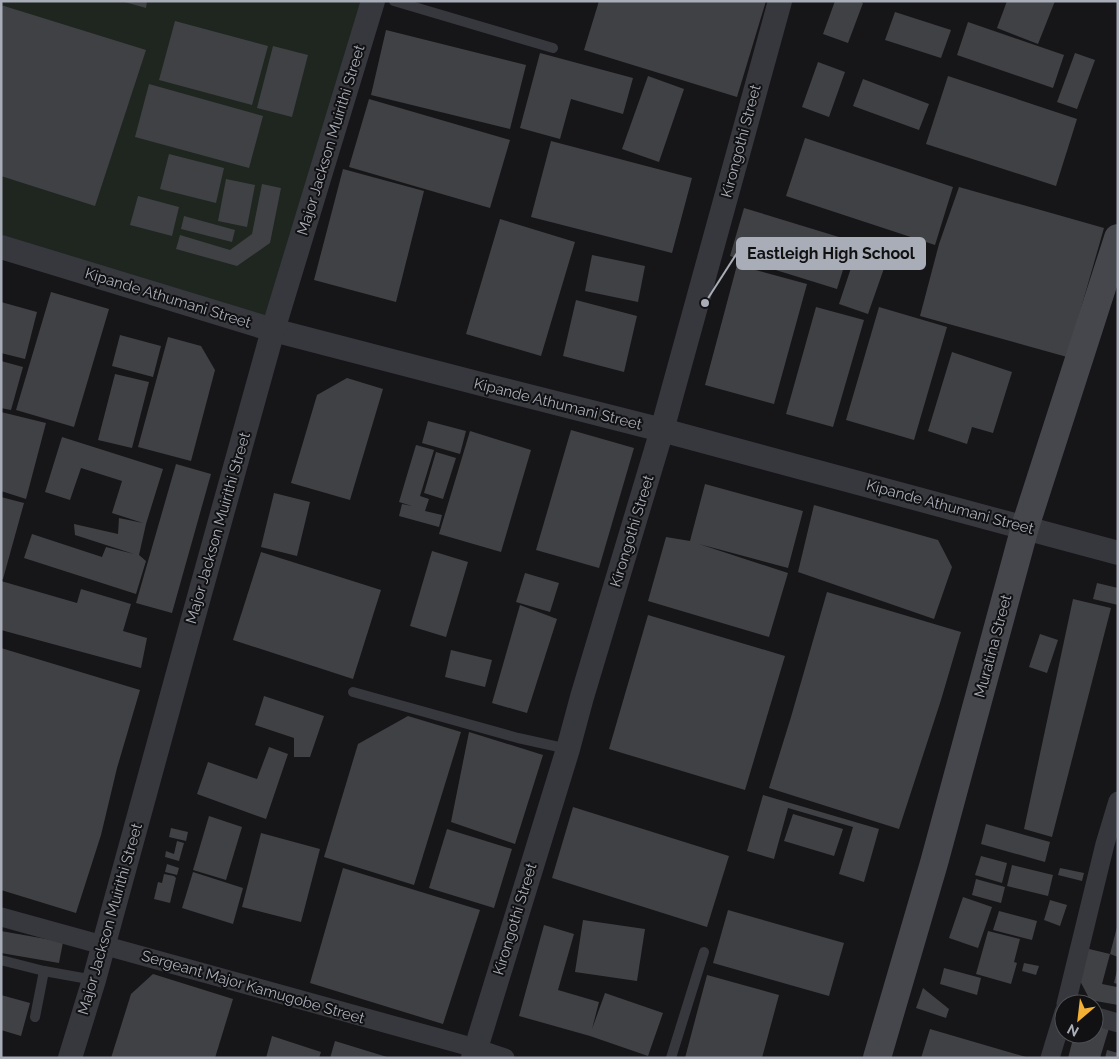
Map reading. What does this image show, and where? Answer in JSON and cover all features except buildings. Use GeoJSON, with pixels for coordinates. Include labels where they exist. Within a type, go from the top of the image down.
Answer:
{"type":"FeatureCollection","features":[{"type":"Feature","properties":{"kind":"main road","name":"Muratina Street"},"geometry":{"type":"LineString","coordinates":[[877,1058],[934,864],[1026,527],[1118,238]]}},
{"type":"Feature","properties":{"kind":"street","name":"Major Jackson Muirithi Street"},"geometry":{"type":"LineString","coordinates":[[70,1058],[94,980],[273,330],[373,1]]}},
{"type":"Feature","properties":{"kind":"street","name":"Kirongothi Street"},"geometry":{"type":"LineString","coordinates":[[474,1053],[568,750],[582,697],[662,430],[780,1]]}},
{"type":"Feature","properties":{"kind":"street","name":"Kipande Athumani Street"},"geometry":{"type":"LineString","coordinates":[[1,247],[273,330],[662,430],[1118,553]]}},
{"type":"Feature","properties":{"kind":"street"},"geometry":{"type":"LineString","coordinates":[[1068,994],[1105,844],[1118,801]]}},
{"type":"Feature","properties":{"kind":"street","name":"Sergeant Major Kamugobe Street"},"geometry":{"type":"LineString","coordinates":[[1,917],[474,1053],[505,1058]]}},
{"type":"Feature","properties":{"kind":"street"},"geometry":{"type":"LineString","coordinates":[[1104,1019],[1118,1023]]}},
{"type":"Feature","properties":{"kind":"street"},"geometry":{"type":"LineString","coordinates":[[1050,1058],[1054,1044]]}},
{"type":"Feature","properties":{"kind":"lane"},"geometry":{"type":"LineString","coordinates":[[394,1],[554,48]]}},
{"type":"Feature","properties":{"kind":"lane"},"geometry":{"type":"LineString","coordinates":[[353,692],[568,750]]}},
{"type":"Feature","properties":{"kind":"lane"},"geometry":{"type":"LineString","coordinates":[[671,1058],[704,952]]}},
{"type":"Feature","properties":{"kind":"lane"},"geometry":{"type":"LineString","coordinates":[[1,960],[44,971],[94,980]]}},
{"type":"Feature","properties":{"kind":"lane"},"geometry":{"type":"LineString","coordinates":[[34,1017],[44,971]]}},
{"type":"Feature","properties":{"kind":"shaded area"},"geometry":{"type":"Polygon","coordinates":[[[1,1],[376,1],[273,330],[1,247],[1,1]]]}},
{"type":"Feature","properties":{"kind":"place","name":"Eastleigh High School"},"geometry":{"type":"Point","coordinates":[705,303]}}]}
